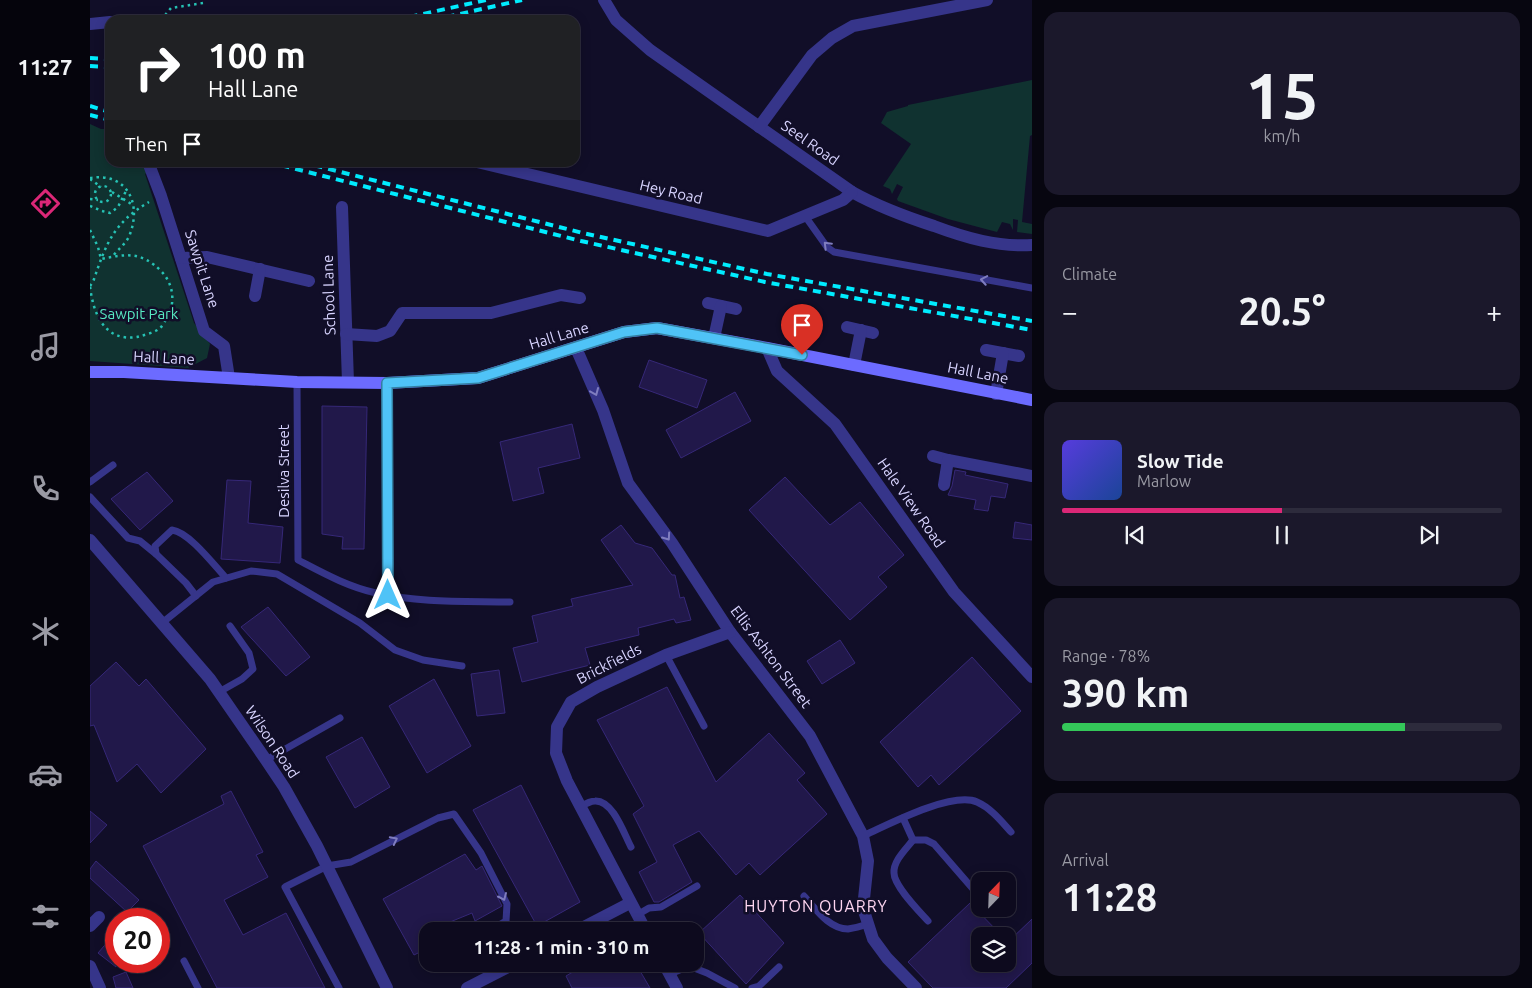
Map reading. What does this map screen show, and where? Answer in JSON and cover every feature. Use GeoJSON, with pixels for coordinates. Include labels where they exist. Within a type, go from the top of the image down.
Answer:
{"type":"FeatureCollection","features":[{"type":"Feature","properties":{"kind":"street","name":"Seel Road"},"geometry":{"type":"LineString","coordinates":[[604,0],[616,20],[650,50],[852,192],[880,207],[972,240],[1011,246],[1032,245]]}},
{"type":"Feature","properties":{"kind":"street"},"geometry":{"type":"LineString","coordinates":[[759,127],[812,55],[832,38],[853,26],[987,0]]}},
{"type":"Feature","properties":{"kind":"street"},"geometry":{"type":"LineString","coordinates":[[90,24],[105,22]]}},
{"type":"Feature","properties":{"kind":"street","name":"Sawpit Lane"},"geometry":{"type":"LineString","coordinates":[[150,167],[204,331],[224,346],[229,378]]}},
{"type":"Feature","properties":{"kind":"street","name":"Hey Road"},"geometry":{"type":"LineString","coordinates":[[498,167],[768,231],[843,200],[852,192]]}},
{"type":"Feature","properties":{"kind":"street","name":"School Lane"},"geometry":{"type":"LineString","coordinates":[[342,207],[348,382]]}},
{"type":"Feature","properties":{"kind":"street"},"geometry":{"type":"LineString","coordinates":[[181,258],[207,257],[309,281]]}},
{"type":"Feature","properties":{"kind":"street"},"geometry":{"type":"LineString","coordinates":[[255,296],[260,269]]}},
{"type":"Feature","properties":{"kind":"street"},"geometry":{"type":"LineString","coordinates":[[346,334],[377,336],[390,331],[402,313],[491,314],[560,295],[580,298]]}},
{"type":"Feature","properties":{"kind":"street"},"geometry":{"type":"LineString","coordinates":[[708,304],[736,309]]}},
{"type":"Feature","properties":{"kind":"street"},"geometry":{"type":"LineString","coordinates":[[714,338],[722,306]]}},
{"type":"Feature","properties":{"kind":"street"},"geometry":{"type":"LineString","coordinates":[[847,327],[867,332],[854,365]]}},
{"type":"Feature","properties":{"kind":"street","name":"Hall Lane"},"geometry":{"type":"LineString","coordinates":[[90,372],[124,372],[297,382],[387,383],[478,378],[624,332],[657,328],[1032,400]]}},
{"type":"Feature","properties":{"kind":"street","name":"Ellis Ashton Street"},"geometry":{"type":"LineString","coordinates":[[576,348],[603,410],[628,483],[672,543],[730,632],[810,736],[863,836],[868,862],[863,908],[872,939],[887,958],[916,988]]}},
{"type":"Feature","properties":{"kind":"street","name":"Hale View Road"},"geometry":{"type":"LineString","coordinates":[[766,348],[777,371],[835,424],[954,592],[1032,677]]}},
{"type":"Feature","properties":{"kind":"street"},"geometry":{"type":"LineString","coordinates":[[986,350],[1019,356]]}},
{"type":"Feature","properties":{"kind":"street"},"geometry":{"type":"LineString","coordinates":[[996,394],[1003,353]]}},
{"type":"Feature","properties":{"kind":"street"},"geometry":{"type":"LineString","coordinates":[[933,456],[1032,476]]}},
{"type":"Feature","properties":{"kind":"street"},"geometry":{"type":"LineString","coordinates":[[944,485],[948,460]]}},
{"type":"Feature","properties":{"kind":"street","name":"Wilson Road"},"geometry":{"type":"LineString","coordinates":[[90,540],[219,692],[284,787],[327,866],[387,988]]}},
{"type":"Feature","properties":{"kind":"street","name":"Brickfields"},"geometry":{"type":"LineString","coordinates":[[641,922],[567,782],[556,753],[557,727],[570,702],[666,654],[730,632]]}},
{"type":"Feature","properties":{"kind":"street"},"geometry":{"type":"LineString","coordinates":[[593,922],[630,903]]}},
{"type":"Feature","properties":{"kind":"street"},"geometry":{"type":"LineString","coordinates":[[90,966],[100,988]]}},
{"type":"Feature","properties":{"kind":"street"},"geometry":{"type":"LineString","coordinates":[[467,988],[496,972]]}},
{"type":"Feature","properties":{"kind":"street"},"geometry":{"type":"LineString","coordinates":[[669,972],[677,988]]}},
{"type":"Feature","properties":{"kind":"lane"},"geometry":{"type":"LineString","coordinates":[[805,216],[827,247],[834,252],[1032,288]]}},
{"type":"Feature","properties":{"kind":"lane","name":"Desilva Street"},"geometry":{"type":"LineString","coordinates":[[297,382],[298,560],[333,579],[375,593],[388,595]]}},
{"type":"Feature","properties":{"kind":"lane"},"geometry":{"type":"LineString","coordinates":[[387,383],[388,595],[423,600],[510,602]]}},
{"type":"Feature","properties":{"kind":"lane"},"geometry":{"type":"LineString","coordinates":[[90,482],[113,465]]}},
{"type":"Feature","properties":{"kind":"lane"},"geometry":{"type":"LineString","coordinates":[[90,496],[128,538],[140,541],[156,554],[186,583],[196,596]]}},
{"type":"Feature","properties":{"kind":"lane"},"geometry":{"type":"LineString","coordinates":[[156,554],[155,546],[172,530],[178,531],[189,539],[226,578]]}},
{"type":"Feature","properties":{"kind":"lane"},"geometry":{"type":"LineString","coordinates":[[162,623],[213,582],[251,571],[277,574],[360,623],[395,650],[423,660],[462,666]]}},
{"type":"Feature","properties":{"kind":"lane"},"geometry":{"type":"LineString","coordinates":[[219,692],[242,679],[253,669],[249,653],[230,626]]}},
{"type":"Feature","properties":{"kind":"lane"},"geometry":{"type":"LineString","coordinates":[[666,654],[704,726]]}},
{"type":"Feature","properties":{"kind":"lane"},"geometry":{"type":"LineString","coordinates":[[266,760],[340,718]]}},
{"type":"Feature","properties":{"kind":"lane"},"geometry":{"type":"LineString","coordinates":[[580,807],[594,800],[608,804],[631,847]]}},
{"type":"Feature","properties":{"kind":"lane"},"geometry":{"type":"LineString","coordinates":[[863,836],[903,818],[951,801],[967,800],[976,801],[984,806],[1012,832]]}},
{"type":"Feature","properties":{"kind":"lane"},"geometry":{"type":"LineString","coordinates":[[339,988],[285,887],[327,866],[351,862],[438,818],[454,814],[481,853],[507,904],[506,921],[504,922]]}},
{"type":"Feature","properties":{"kind":"lane"},"geometry":{"type":"LineString","coordinates":[[903,818],[913,840]]}},
{"type":"Feature","properties":{"kind":"lane"},"geometry":{"type":"LineString","coordinates":[[913,840],[926,840],[934,844],[971,887]]}},
{"type":"Feature","properties":{"kind":"lane"},"geometry":{"type":"LineString","coordinates":[[913,840],[900,856],[894,873],[896,882],[928,921]]}},
{"type":"Feature","properties":{"kind":"lane"},"geometry":{"type":"LineString","coordinates":[[637,915],[649,908],[661,907],[697,886]]}},
{"type":"Feature","properties":{"kind":"lane"},"geometry":{"type":"LineString","coordinates":[[804,896],[835,926],[850,929],[868,924]]}},
{"type":"Feature","properties":{"kind":"lane"},"geometry":{"type":"LineString","coordinates":[[184,961],[198,988]]}},
{"type":"Feature","properties":{"kind":"lane"},"geometry":{"type":"LineString","coordinates":[[752,988],[759,986],[779,967]]}},
{"type":"Feature","properties":{"kind":"lane"},"geometry":{"type":"LineString","coordinates":[[704,972],[735,988]]}},
{"type":"Feature","properties":{"kind":"path"},"geometry":{"type":"LineString","coordinates":[[165,15],[171,8],[203,3],[205,0]]}},
{"type":"Feature","properties":{"kind":"path"},"geometry":{"type":"LineString","coordinates":[[90,178],[100,176],[112,178],[127,189],[133,205],[133,224],[130,236],[113,257]]}},
{"type":"Feature","properties":{"kind":"path"},"geometry":{"type":"LineString","coordinates":[[90,178],[101,187],[105,186],[133,205]]}},
{"type":"Feature","properties":{"kind":"path"},"geometry":{"type":"LineString","coordinates":[[98,200],[96,193],[101,187]]}},
{"type":"Feature","properties":{"kind":"path"},"geometry":{"type":"LineString","coordinates":[[90,206],[110,212],[118,207],[127,189]]}},
{"type":"Feature","properties":{"kind":"path"},"geometry":{"type":"LineString","coordinates":[[90,199],[103,202],[110,199],[111,191]]}},
{"type":"Feature","properties":{"kind":"path"},"geometry":{"type":"LineString","coordinates":[[101,259],[131,254],[151,261],[164,274],[171,288],[173,299],[170,313],[159,329],[134,337],[118,336],[109,331],[94,309],[90,286],[93,282],[101,259],[116,227],[134,212],[161,196]]}},
{"type":"Feature","properties":{"kind":"path"},"geometry":{"type":"LineString","coordinates":[[102,211],[103,202]]}},
{"type":"Feature","properties":{"kind":"path"},"geometry":{"type":"LineString","coordinates":[[90,230],[101,259]]}},
{"type":"Feature","properties":{"kind":"green space"},"geometry":{"type":"Polygon","coordinates":[[[1032,80],[1032,135],[1030,136],[1022,222],[1032,224],[1032,234],[1017,232],[1018,220],[1013,219],[1013,230],[1010,224],[1002,222],[997,232],[948,219],[898,201],[897,199],[903,187],[897,184],[892,194],[890,189],[883,186],[911,144],[881,123],[887,112],[908,105],[1032,80]]]}},
{"type":"Feature","properties":{"kind":"green space","name":"Sawpit Park"},"geometry":{"type":"Polygon","coordinates":[[[90,124],[105,129],[105,167],[146,167],[148,172],[145,174],[194,323],[210,344],[207,358],[188,368],[90,361],[90,124]]]}},
{"type":"Feature","properties":{"kind":"building"},"geometry":{"type":"Polygon","coordinates":[[[649,360],[707,380],[697,408],[639,387],[649,360]]]}},
{"type":"Feature","properties":{"kind":"building"},"geometry":{"type":"Polygon","coordinates":[[[735,392],[751,421],[681,458],[666,430],[735,392]]]}},
{"type":"Feature","properties":{"kind":"building"},"geometry":{"type":"Polygon","coordinates":[[[322,406],[367,407],[364,549],[342,549],[343,537],[322,534],[322,406]]]}},
{"type":"Feature","properties":{"kind":"building"},"geometry":{"type":"Polygon","coordinates":[[[572,424],[580,458],[538,468],[544,493],[513,501],[500,442],[572,424]]]}},
{"type":"Feature","properties":{"kind":"building"},"geometry":{"type":"Polygon","coordinates":[[[955,470],[966,472],[965,475],[1008,484],[1005,498],[991,496],[988,511],[974,509],[976,500],[948,495],[955,470]]]}},
{"type":"Feature","properties":{"kind":"building"},"geometry":{"type":"Polygon","coordinates":[[[147,472],[173,501],[140,530],[111,499],[147,472]]]}},
{"type":"Feature","properties":{"kind":"building"},"geometry":{"type":"Polygon","coordinates":[[[785,477],[830,525],[860,502],[904,555],[878,577],[887,587],[850,620],[749,510],[785,477]]]}},
{"type":"Feature","properties":{"kind":"building"},"geometry":{"type":"Polygon","coordinates":[[[227,480],[251,481],[248,523],[283,527],[280,563],[221,559],[227,480]]]}},
{"type":"Feature","properties":{"kind":"building"},"geometry":{"type":"Polygon","coordinates":[[[1015,522],[1032,525],[1032,540],[1013,538],[1015,522]]]}},
{"type":"Feature","properties":{"kind":"building"},"geometry":{"type":"Polygon","coordinates":[[[621,525],[635,543],[652,548],[672,575],[675,575],[680,598],[684,597],[691,620],[676,623],[674,619],[638,628],[639,635],[585,648],[590,665],[522,682],[513,648],[538,642],[532,616],[573,606],[571,599],[633,585],[601,540],[621,525]]]}},
{"type":"Feature","properties":{"kind":"building"},"geometry":{"type":"Polygon","coordinates":[[[268,607],[310,657],[286,676],[241,627],[268,607]]]}},
{"type":"Feature","properties":{"kind":"building"},"geometry":{"type":"Polygon","coordinates":[[[840,640],[855,663],[822,684],[807,661],[840,640]]]}},
{"type":"Feature","properties":{"kind":"building"},"geometry":{"type":"Polygon","coordinates":[[[972,657],[1021,711],[939,785],[931,775],[918,787],[880,742],[972,657]]]}},
{"type":"Feature","properties":{"kind":"building"},"geometry":{"type":"Polygon","coordinates":[[[116,662],[139,686],[146,679],[206,749],[161,793],[137,764],[117,782],[94,725],[90,726],[90,686],[116,662]]]}},
{"type":"Feature","properties":{"kind":"building"},"geometry":{"type":"Polygon","coordinates":[[[499,670],[505,713],[477,716],[471,674],[499,670]]]}},
{"type":"Feature","properties":{"kind":"building"},"geometry":{"type":"Polygon","coordinates":[[[434,679],[471,746],[427,773],[389,706],[434,679]]]}},
{"type":"Feature","properties":{"kind":"building"},"geometry":{"type":"Polygon","coordinates":[[[667,687],[716,782],[769,733],[805,773],[797,780],[827,814],[760,875],[749,863],[736,875],[699,831],[673,845],[692,882],[659,902],[654,902],[639,872],[657,862],[633,814],[644,806],[597,720],[667,687]]]}},
{"type":"Feature","properties":{"kind":"building"},"geometry":{"type":"Polygon","coordinates":[[[362,737],[390,787],[355,808],[326,757],[362,737]]]}},
{"type":"Feature","properties":{"kind":"building"},"geometry":{"type":"Polygon","coordinates":[[[521,785],[580,902],[544,922],[535,922],[473,810],[521,785]]]}},
{"type":"Feature","properties":{"kind":"building"},"geometry":{"type":"Polygon","coordinates":[[[231,791],[263,852],[256,855],[268,877],[224,900],[243,935],[286,913],[325,988],[217,988],[143,846],[224,804],[221,796],[231,791]]]}},
{"type":"Feature","properties":{"kind":"building"},"geometry":{"type":"Polygon","coordinates":[[[90,811],[107,825],[90,843],[90,811]]]}},
{"type":"Feature","properties":{"kind":"building"},"geometry":{"type":"Polygon","coordinates":[[[465,854],[476,870],[482,866],[502,906],[475,921],[472,913],[450,922],[419,922],[419,952],[414,955],[383,899],[465,854]]]}},
{"type":"Feature","properties":{"kind":"building"},"geometry":{"type":"Polygon","coordinates":[[[96,861],[139,900],[131,908],[123,908],[90,878],[90,869],[96,861]]]}},
{"type":"Feature","properties":{"kind":"building"},"geometry":{"type":"Polygon","coordinates":[[[740,895],[784,943],[746,984],[704,938],[704,928],[740,895]]]}},
{"type":"Feature","properties":{"kind":"building"},"geometry":{"type":"Polygon","coordinates":[[[970,903],[971,918],[985,918],[993,927],[971,927],[971,972],[1016,972],[1016,934],[1032,919],[1032,963],[1006,988],[933,988],[908,962],[970,903]]]}},
{"type":"Feature","properties":{"kind":"building"},"geometry":{"type":"Polygon","coordinates":[[[105,945],[105,958],[98,953],[105,945]]]}},
{"type":"Feature","properties":{"kind":"building"},"geometry":{"type":"Polygon","coordinates":[[[573,972],[641,972],[650,988],[572,988],[566,976],[573,972]]]}},
{"type":"Feature","properties":{"kind":"building"},"geometry":{"type":"Polygon","coordinates":[[[126,973],[133,988],[116,988],[113,977],[126,973]]]}},
{"type":"Feature","properties":{"kind":"railway"},"geometry":{"type":"LineString","coordinates":[[418,15],[486,0]]}},
{"type":"Feature","properties":{"kind":"railway"},"geometry":{"type":"LineString","coordinates":[[455,15],[522,0]]}},
{"type":"Feature","properties":{"kind":"railway"},"geometry":{"type":"LineString","coordinates":[[90,58],[105,59]]}},
{"type":"Feature","properties":{"kind":"railway"},"geometry":{"type":"LineString","coordinates":[[90,66],[105,67]]}},
{"type":"Feature","properties":{"kind":"railway"},"geometry":{"type":"LineString","coordinates":[[90,106],[105,110]]}},
{"type":"Feature","properties":{"kind":"railway"},"geometry":{"type":"LineString","coordinates":[[90,115],[105,119]]}},
{"type":"Feature","properties":{"kind":"railway"},"geometry":{"type":"LineString","coordinates":[[288,167],[581,241],[765,282],[1032,330]]}},
{"type":"Feature","properties":{"kind":"railway"},"geometry":{"type":"LineString","coordinates":[[321,167],[583,233],[767,274],[1032,321]]}},
{"type":"Feature","properties":{"kind":"district","name":"HUYTON QUARRY"},"geometry":{"type":"Point","coordinates":[816,906]}},
{"type":"Feature","properties":{"kind":"route"},"geometry":{"type":"LineString","coordinates":[[388,595],[387,383],[478,378],[624,332],[657,328],[802,355]]}}]}
